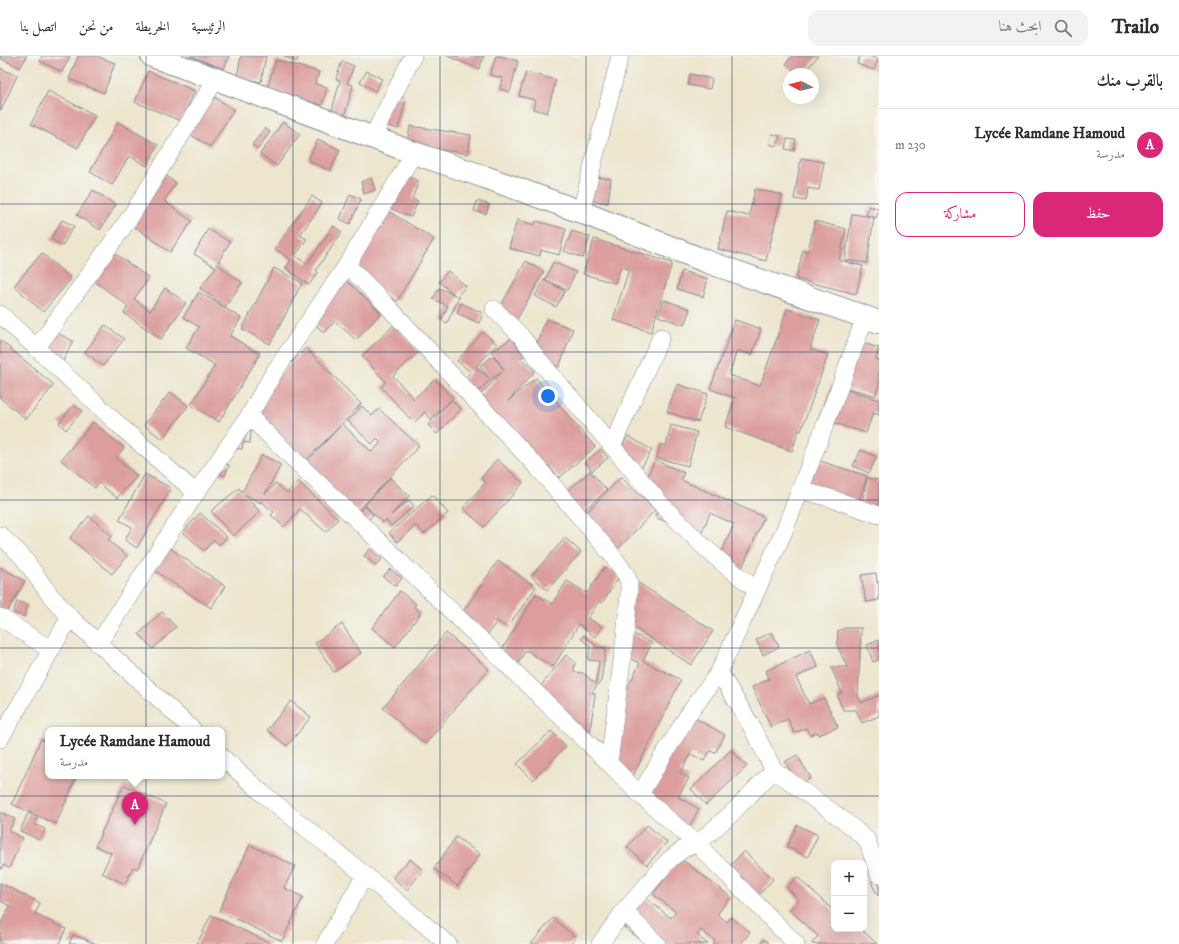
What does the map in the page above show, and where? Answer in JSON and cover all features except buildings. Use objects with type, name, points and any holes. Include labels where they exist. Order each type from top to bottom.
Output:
[{"type":"street","points":[[152,56],[216,78],[372,138],[581,212],[708,262],[872,319],[842,381],[785,529],[720,672],[688,715],[640,794]]},
{"type":"street","points":[[372,138],[413,56]]},
{"type":"street","points":[[581,212],[620,56]]},
{"type":"street","points":[[36,349],[131,216],[216,78]]},
{"type":"street","points":[[98,644],[196,493],[249,416],[273,374],[347,265],[414,153]]},
{"type":"street","points":[[347,265],[380,298],[538,468],[614,556],[626,575],[629,582],[626,630],[609,763]]},
{"type":"street","points":[[494,309],[521,336],[539,360],[662,505],[726,566],[758,590]]},
{"type":"street","points":[[0,314],[119,425],[196,493]]},
{"type":"street","points":[[612,446],[661,337]]},
{"type":"street","points":[[249,416],[640,794],[697,844],[796,944]]},
{"type":"street","points":[[800,490],[830,498],[879,515]]},
{"type":"street","points":[[0,535],[22,556],[50,595],[70,617],[190,727]]},
{"type":"street","points":[[0,617],[52,650]]},
{"type":"street","points":[[0,739],[70,617]]},
{"type":"street","points":[[720,672],[749,722],[774,770],[846,822],[873,837],[879,875]]},
{"type":"street","points":[[225,760],[262,793],[448,944]]},
{"type":"street","points":[[600,944],[624,911],[670,859],[685,848],[697,844],[730,815],[774,770]]},
{"type":"street","points":[[324,944],[364,875]]},
{"type":"street","points":[[624,911],[657,944]]},
{"type":"place","name":"Lycée Ramdane Hamoud","points":[[135,825]]}]
